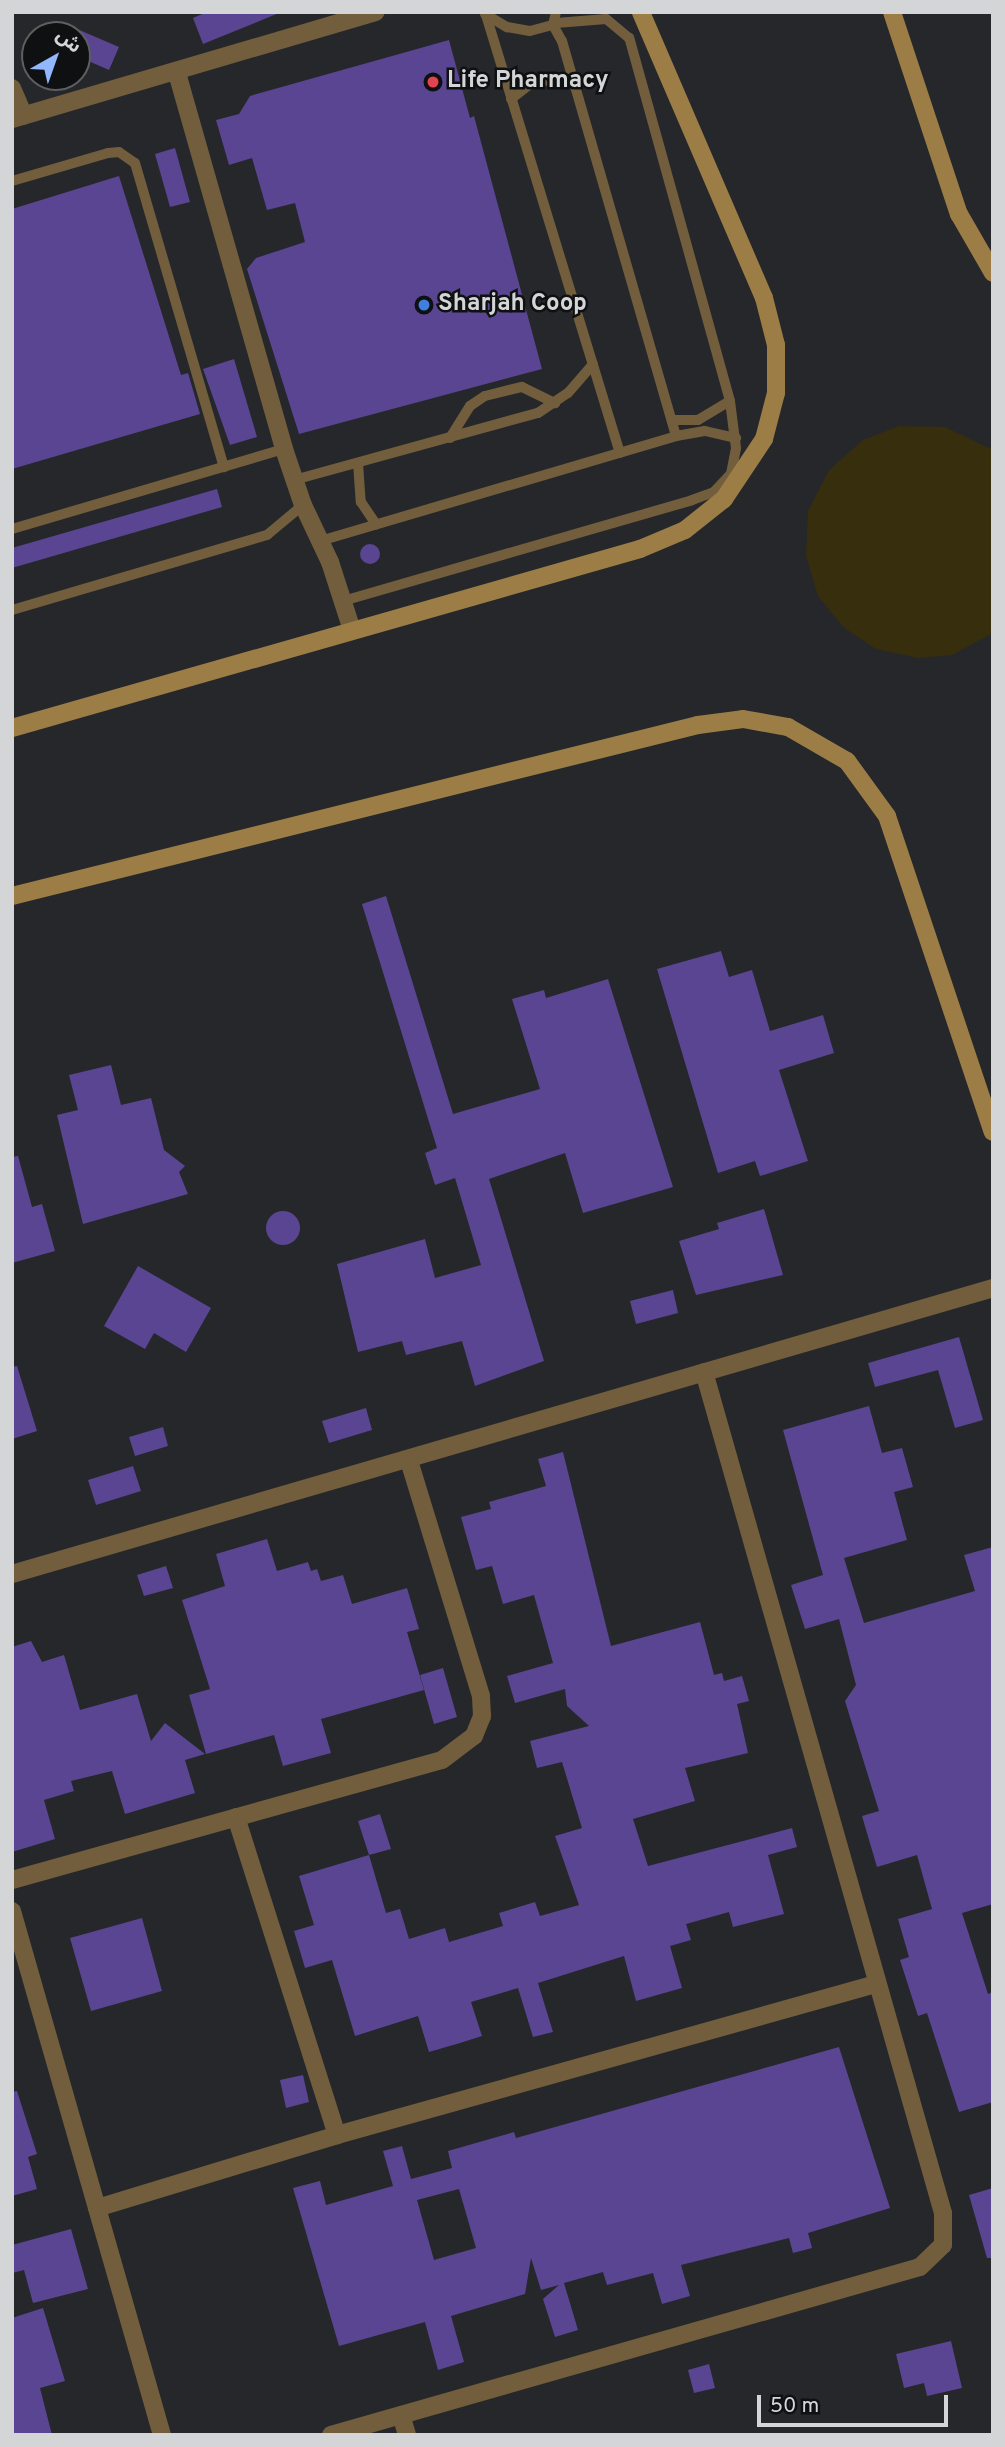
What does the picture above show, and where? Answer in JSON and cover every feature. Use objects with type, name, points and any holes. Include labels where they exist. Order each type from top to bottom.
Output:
[{"type":"main road","points":[[12,728],[663,541],[715,508],[753,461],[776,393],[771,321],[641,12]]},
{"type":"main road","points":[[892,12],[959,215],[993,274]]},
{"type":"main road","points":[[12,896],[698,724],[743,719],[788,727],[847,761],[887,816],[993,1132]]},
{"type":"street","points":[[12,88],[18,118],[376,12]]},
{"type":"street","points":[[177,73],[284,449],[352,630]]},
{"type":"street","points":[[12,1574],[993,1288]]},
{"type":"street","points":[[331,2435],[920,2267],[934,2258],[943,2245],[943,2213],[704,1372]]},
{"type":"street","points":[[12,1880],[442,1760],[474,1736],[482,1716],[481,1696],[409,1460]]},
{"type":"street","points":[[236,1817],[337,2135]]},
{"type":"street","points":[[12,1911],[162,2435]]},
{"type":"street","points":[[97,2208],[337,2135],[876,1984]]},
{"type":"street","points":[[401,2415],[407,2435]]},
{"type":"lane","points":[[343,601],[714,492],[731,474],[736,438],[730,401],[629,38],[606,19],[555,20],[518,30],[484,14]]},
{"type":"lane","points":[[484,14],[620,453]]},
{"type":"lane","points":[[555,20],[676,436]]},
{"type":"lane","points":[[511,99],[533,82],[561,79],[574,83]]},
{"type":"lane","points":[[12,181],[108,153],[118,152],[135,163],[224,467]]},
{"type":"lane","points":[[294,480],[538,414],[555,403],[593,364]]},
{"type":"lane","points":[[450,438],[470,406],[485,396],[522,387],[555,403]]},
{"type":"lane","points":[[672,420],[711,416],[730,401]]},
{"type":"lane","points":[[320,541],[676,436],[705,431],[736,438]]},
{"type":"lane","points":[[12,528],[284,449]]},
{"type":"lane","points":[[358,463],[361,502],[376,524]]},
{"type":"lane","points":[[12,610],[267,535],[303,505]]},
{"type":"sand","points":[[899,426],[945,427],[993,450],[993,633],[952,655],[918,658],[876,649],[844,628],[818,596],[806,556],[808,511],[829,470],[863,440]]},
{"type":"building","points":[[207,12],[279,13],[203,44],[193,18]]},
{"type":"building","points":[[91,35],[119,47],[109,70],[91,62]]},
{"type":"building","name":"Sharjah Coop","points":[[449,40],[470,118],[474,116],[542,369],[299,434],[247,269],[256,258],[305,242],[295,203],[267,210],[252,158],[229,165],[216,120],[239,114],[250,96]]},
{"type":"building","points":[[175,148],[190,202],[170,207],[155,154]]},
{"type":"building","points":[[119,176],[181,375],[188,373],[200,414],[12,469],[12,209]]},
{"type":"building","points":[[234,359],[257,437],[230,445],[203,369]]},
{"type":"building","points":[[217,489],[222,507],[12,568],[12,548]]},
{"type":"building","points":[[366,544],[374,544],[380,554],[374,564],[366,564],[360,558],[360,550]]},
{"type":"building","points":[[386,896],[453,1114],[540,1089],[512,999],[544,990],[546,998],[608,979],[673,1187],[583,1213],[565,1153],[489,1179],[544,1361],[475,1386],[462,1341],[406,1355],[402,1341],[358,1352],[337,1264],[425,1239],[435,1278],[481,1265],[455,1178],[435,1185],[425,1153],[437,1148],[362,904]]},
{"type":"building","points":[[721,951],[729,977],[752,970],[770,1031],[823,1015],[834,1053],[779,1070],[808,1161],[760,1176],[755,1161],[718,1173],[657,969]]},
{"type":"building","points":[[111,1065],[121,1105],[151,1098],[164,1150],[185,1166],[179,1172],[188,1194],[83,1224],[57,1115],[78,1110],[69,1075]]},
{"type":"building","points":[[18,1156],[32,1207],[42,1204],[55,1251],[12,1263],[12,1157]]},
{"type":"building","points":[[764,1209],[783,1275],[696,1295],[679,1241],[719,1229],[717,1223]]},
{"type":"building","points":[[283,1211],[295,1216],[300,1228],[295,1240],[283,1245],[271,1240],[266,1228],[271,1216]]},
{"type":"building","points":[[138,1266],[211,1308],[186,1352],[154,1333],[145,1349],[104,1326]]},
{"type":"building","points":[[673,1290],[678,1313],[636,1324],[630,1301]]},
{"type":"building","points":[[959,1337],[983,1420],[955,1428],[938,1370],[875,1387],[868,1363]]},
{"type":"building","points":[[17,1366],[37,1431],[12,1439],[12,1367]]},
{"type":"building","points":[[869,1406],[882,1453],[902,1448],[913,1487],[894,1492],[907,1540],[844,1558],[864,1623],[975,1591],[964,1555],[993,1547],[993,1904],[962,1913],[988,1994],[993,1992],[993,2102],[959,2112],[927,2013],[918,2016],[900,1960],[909,1957],[898,1919],[932,1909],[917,1855],[877,1867],[862,1816],[879,1811],[845,1701],[856,1685],[839,1619],[805,1629],[791,1585],[823,1575],[783,1430]]},
{"type":"building","points":[[366,1408],[372,1430],[329,1443],[322,1421]]},
{"type":"building","points":[[163,1427],[168,1446],[135,1456],[129,1437]]},
{"type":"building","points":[[563,1452],[611,1646],[700,1622],[714,1675],[722,1673],[724,1681],[742,1676],[749,1701],[737,1704],[748,1753],[685,1768],[695,1801],[633,1819],[648,1866],[792,1828],[797,1847],[768,1855],[784,1914],[733,1927],[729,1912],[686,1924],[691,1940],[670,1946],[682,1988],[636,2001],[624,1956],[538,1983],[553,2032],[533,2037],[518,1988],[471,2002],[482,2036],[460,2043],[429,2052],[418,2016],[355,2036],[332,1960],[305,1968],[294,1931],[314,1925],[299,1876],[369,1855],[386,1913],[400,1909],[409,1939],[445,1928],[449,1942],[503,1926],[499,1913],[535,1902],[540,1916],[579,1905],[555,1836],[582,1828],[562,1762],[537,1768],[530,1741],[589,1726],[567,1706],[565,1689],[515,1703],[507,1676],[553,1663],[534,1595],[503,1604],[492,1566],[476,1570],[461,1517],[491,1509],[489,1502],[546,1486],[538,1459]]},
{"type":"building","points":[[133,1466],[141,1491],[96,1505],[88,1480]]},
{"type":"building","points":[[267,1539],[277,1571],[308,1562],[311,1571],[317,1569],[321,1581],[343,1575],[352,1604],[407,1588],[419,1629],[407,1632],[424,1690],[321,1719],[331,1753],[283,1766],[274,1735],[206,1754],[189,1695],[210,1689],[182,1600],[225,1586],[216,1554]]},
{"type":"building","points":[[166,1566],[173,1588],[144,1596],[137,1575]]},
{"type":"building","points":[[31,1641],[42,1662],[64,1655],[80,1710],[137,1694],[151,1741],[165,1723],[205,1754],[185,1760],[195,1793],[125,1814],[112,1771],[71,1781],[74,1791],[44,1800],[55,1839],[12,1852],[12,1647]]},
{"type":"building","points":[[443,1668],[457,1717],[434,1724],[420,1675]]},
{"type":"building","points":[[380,1814],[391,1849],[369,1855],[358,1821]]},
{"type":"building","points":[[142,1918],[162,1991],[91,2011],[70,1938]]},
{"type":"building","points":[[839,2047],[890,2208],[808,2233],[812,2248],[793,2253],[789,2238],[681,2265],[690,2296],[662,2304],[653,2273],[607,2285],[603,2272],[564,2283],[578,2330],[555,2337],[543,2299],[559,2285],[541,2290],[531,2258],[525,2294],[451,2316],[464,2362],[438,2370],[425,2322],[339,2346],[293,2188],[320,2181],[326,2205],[393,2186],[383,2151],[402,2146],[411,2179],[452,2168],[448,2151],[514,2132],[516,2138]],"holes":[[[459,2189],[476,2248],[434,2260],[417,2200]]]},
{"type":"building","points":[[303,2075],[309,2102],[286,2108],[280,2080]]},
{"type":"building","points":[[17,2091],[37,2154],[28,2157],[37,2189],[12,2196],[12,2092]]},
{"type":"building","points":[[993,2188],[993,2258],[987,2258],[969,2195]]},
{"type":"building","points":[[71,2229],[88,2289],[33,2303],[24,2270],[12,2273],[12,2245]]},
{"type":"building","points":[[43,2308],[65,2381],[40,2388],[52,2435],[12,2435],[12,2318]]},
{"type":"building","points":[[951,2341],[962,2388],[927,2396],[924,2383],[904,2388],[896,2354]]},
{"type":"building","points":[[709,2364],[715,2388],[694,2393],[688,2370]]},
{"type":"place","name":"Life Pharmacy","points":[[433,82]]},
{"type":"place","name":"Sharjah Coop","points":[[424,305]]}]
